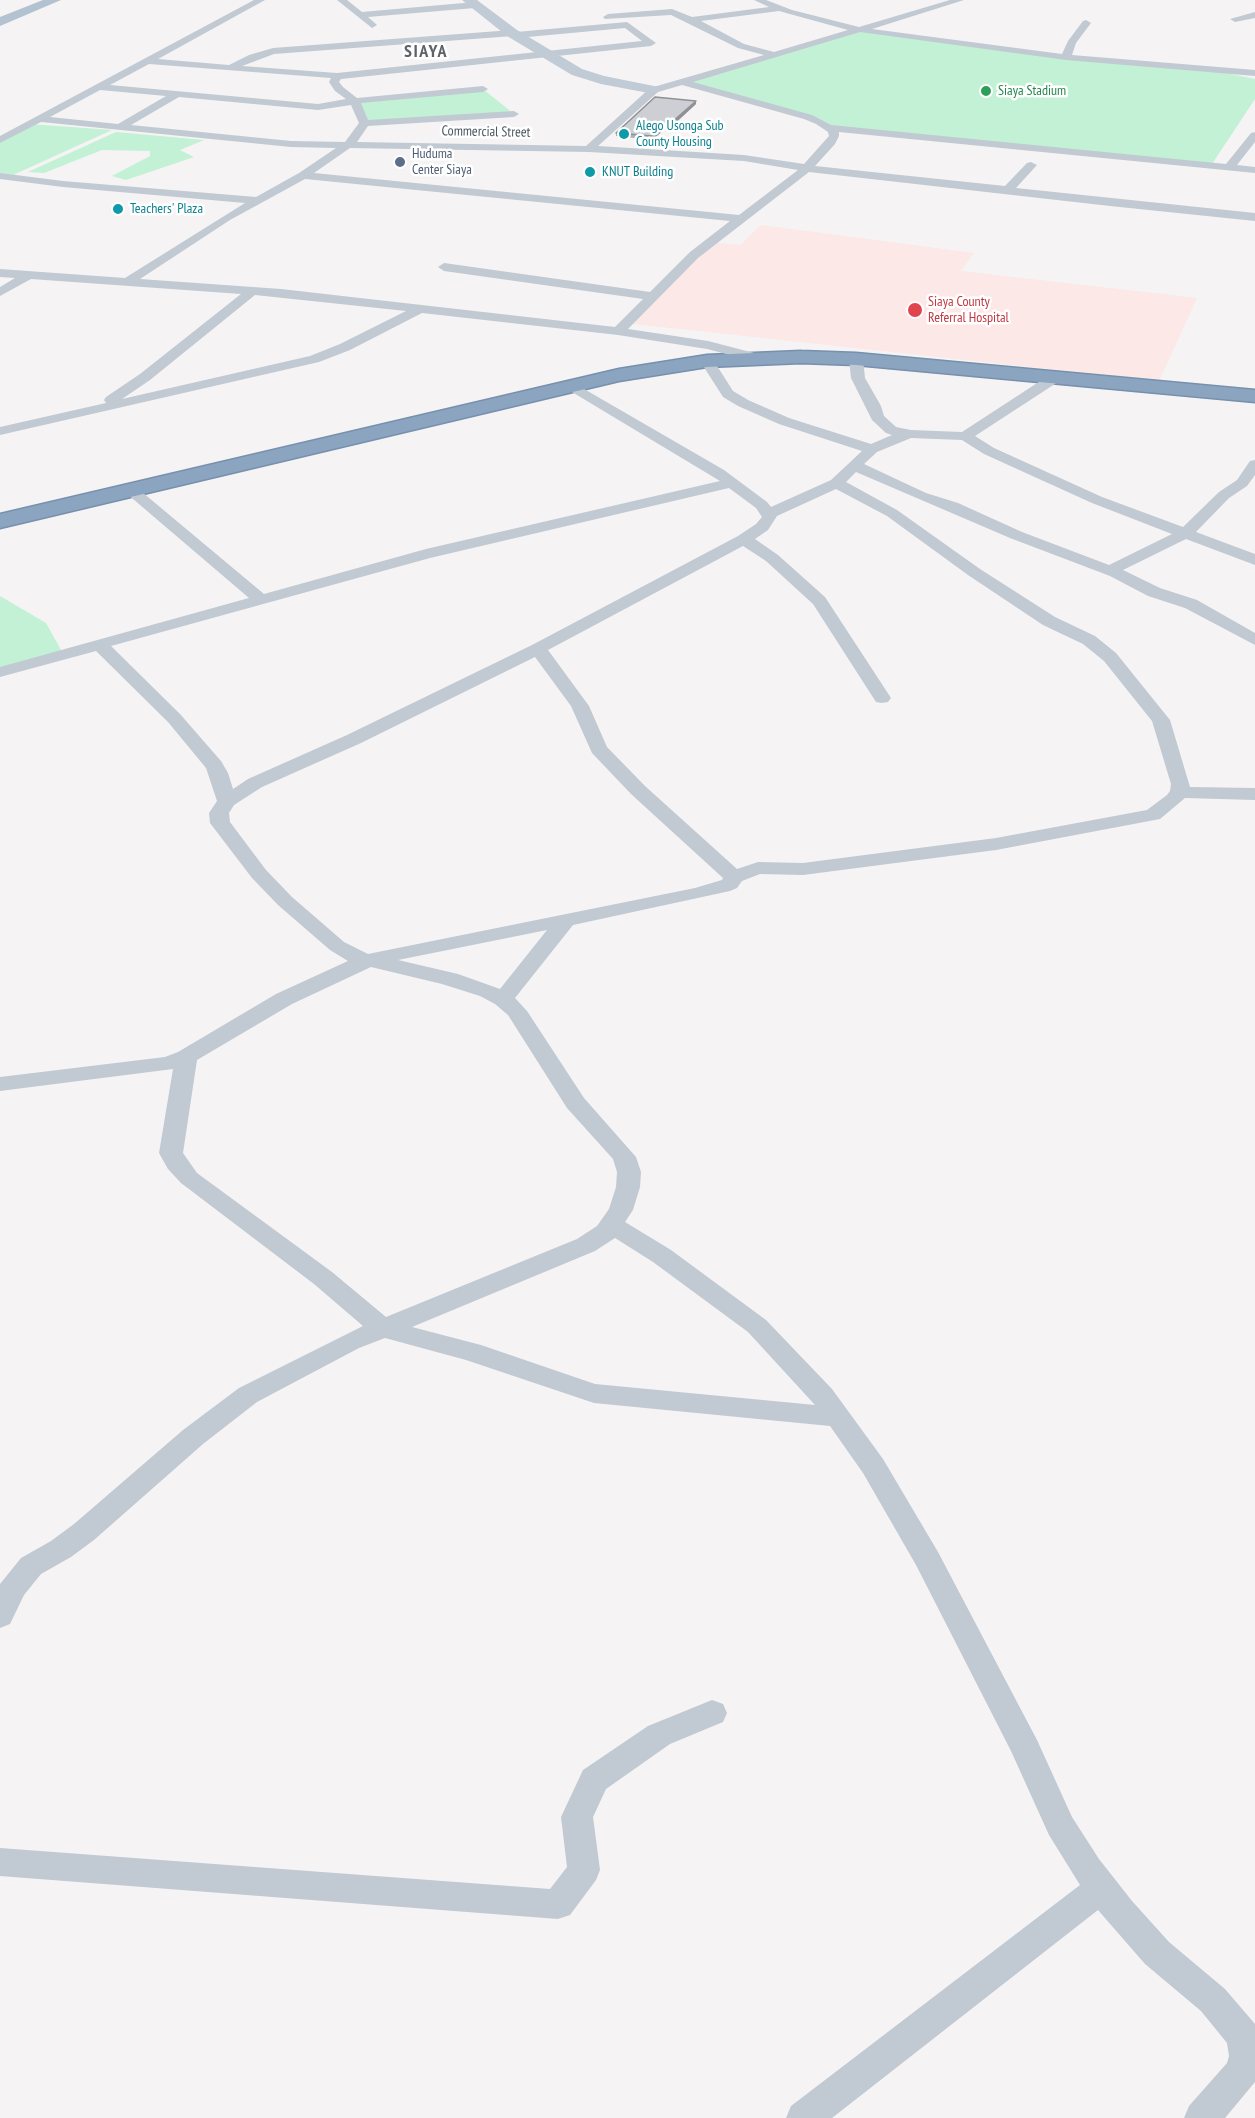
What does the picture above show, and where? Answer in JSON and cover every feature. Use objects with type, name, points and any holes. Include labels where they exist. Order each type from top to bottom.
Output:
[{"type":"highway","points":[[0,520],[572,386],[642,371],[708,361],[801,357],[856,359],[1255,396]]},
{"type":"main road","points":[[0,22],[54,0]]},
{"type":"main road","points":[[472,2],[511,32],[586,76],[654,90]]},
{"type":"street","points":[[0,140],[261,0]]},
{"type":"street","points":[[340,0],[362,15],[390,42],[410,68]]},
{"type":"street","points":[[758,0],[778,9],[856,29],[1066,57],[1255,73]]},
{"type":"street","points":[[589,149],[616,122],[654,90],[960,0]]},
{"type":"street","points":[[362,15],[472,2]]},
{"type":"street","points":[[692,20],[778,9]]},
{"type":"street","points":[[230,68],[252,57],[273,51],[511,32],[669,12],[676,12],[741,46],[773,54]]},
{"type":"street","points":[[1235,19],[1255,15]]},
{"type":"street","points":[[1066,57],[1071,43],[1086,23]]},
{"type":"street","points":[[145,61],[337,76],[651,43],[627,25],[568,31],[511,32]]},
{"type":"street","points":[[568,31],[597,49]]},
{"type":"street","points":[[337,76],[334,82],[339,89],[355,101],[364,123]]},
{"type":"street","points":[[680,81],[808,117],[830,128],[1255,170]]},
{"type":"street","points":[[97,87],[308,107],[483,88]]},
{"type":"street","points":[[120,127],[176,95]]},
{"type":"street","points":[[364,123],[514,114]]},
{"type":"street","name":"Commercial Street","points":[[38,119],[291,144],[589,149],[723,156],[1110,203],[1255,217]]},
{"type":"street","points":[[129,281],[256,200],[303,175],[348,145],[357,136],[364,123]]},
{"type":"street","points":[[618,331],[711,240],[807,168],[831,142],[834,136],[830,128]]},
{"type":"street","points":[[1229,167],[1254,138]]},
{"type":"street","points":[[1008,190],[1031,165]]},
{"type":"street","points":[[303,175],[741,219]]},
{"type":"street","points":[[0,176],[63,184],[256,200]]},
{"type":"street","points":[[444,267],[652,296]]},
{"type":"street","points":[[0,273],[252,291],[618,331],[708,345],[757,358]]},
{"type":"street","points":[[0,292],[29,275]]},
{"type":"street","points":[[99,407],[138,382],[252,291]]},
{"type":"street","points":[[0,431],[314,359],[345,347],[420,309]]},
{"type":"street","points":[[856,359],[858,378],[874,406],[877,417],[891,430],[911,435]]},
{"type":"street","points":[[708,361],[728,394],[743,403],[784,421],[872,449]]},
{"type":"street","points":[[965,436],[1056,377]]},
{"type":"street","points":[[572,386],[713,470],[762,505],[770,514]]},
{"type":"street","points":[[0,1616],[12,1589],[31,1566],[61,1550],[84,1532],[224,1412],[248,1395],[350,1342],[586,1245],[606,1232],[621,1210],[628,1187],[629,1172],[624,1157],[575,1103],[522,1020],[503,999],[488,991],[407,968],[382,964],[358,964],[285,901],[259,874],[220,823],[219,813],[227,801],[255,783],[354,739],[538,649],[744,539],[762,527],[770,514],[836,483],[872,449],[896,438],[911,435],[965,436],[982,447],[1088,496],[1255,560]]},
{"type":"street","points":[[1110,571],[1152,548],[1185,534],[1224,495],[1242,483],[1255,464]]},
{"type":"street","points":[[856,466],[921,496],[953,506],[1016,536],[1110,571],[1137,586],[1191,604],[1255,640]]},
{"type":"street","points":[[0,672],[426,554],[729,483]]},
{"type":"street","points":[[0,1084],[168,1063],[186,1057],[284,999],[358,964],[469,938],[697,894],[723,887],[730,884],[734,877],[758,868],[803,869],[894,859],[986,846],[1153,815],[1180,792],[1180,784],[1161,720],[1110,657],[1089,640],[1049,621],[974,572],[892,513],[836,483]]},
{"type":"street","points":[[131,490],[261,600]]},
{"type":"street","points":[[744,539],[772,558],[819,601],[882,698]]},
{"type":"street","points":[[100,645],[174,718],[214,765],[219,773],[227,801]]},
{"type":"street","points":[[538,649],[556,670],[580,706],[599,749],[638,790],[734,877]]},
{"type":"street","points":[[1180,792],[1255,794]]},
{"type":"street","points":[[503,999],[566,920]]},
{"type":"street","points":[[186,1057],[171,1153],[176,1164],[189,1178],[323,1278],[382,1328],[472,1352],[594,1393],[838,1417]]},
{"type":"street","points":[[611,1224],[662,1256],[757,1326],[823,1396],[896,1503],[1021,1739],[1060,1825],[1101,1888],[1157,1953],[1213,2000],[1244,2038],[1247,2055],[1241,2073],[1202,2118]]},
{"type":"street","points":[[0,1862],[558,1904],[584,1870],[577,1817],[594,1780],[659,1735],[712,1713]]},
{"type":"street","points":[[804,2118],[1101,1888]]},
{"type":"shaded area","name":"Siaya County Referral Hospital","points":[[761,225],[974,253],[961,271],[1197,298],[1159,381],[625,323],[711,242],[740,245]]},
{"type":"green space","name":"Siaya Stadium","points":[[859,31],[1076,59],[1226,73],[1255,79],[1255,99],[1212,164],[830,128],[807,115],[684,82]]},
{"type":"green space","points":[[483,89],[514,114],[370,123],[355,101]]},
{"type":"green space","points":[[30,124],[112,130],[13,175],[0,173],[0,140]]},
{"type":"green space","points":[[116,132],[204,140],[180,150],[194,157],[126,180],[112,176],[150,156],[150,151],[102,150],[44,173],[28,172]]},
{"type":"green space","points":[[0,596],[46,623],[65,657],[0,670]]},
{"type":"building","points":[[655,97],[696,101],[652,136],[616,133]]},
{"type":"place","name":"Siaya Stadium","points":[[986,91]]},
{"type":"place","name":"Alego Usonga Sub County Housing","points":[[624,134]]},
{"type":"place","name":"Huduma Center Siaya","points":[[400,162]]},
{"type":"place","name":"KNUT Building","points":[[590,172]]},
{"type":"place","name":"Teachers' Plaza","points":[[118,209]]},
{"type":"place","name":"Siaya County Referral Hospital","points":[[915,310]]},
{"type":"district","name":"SIAYA","points":[[426,52]]}]
